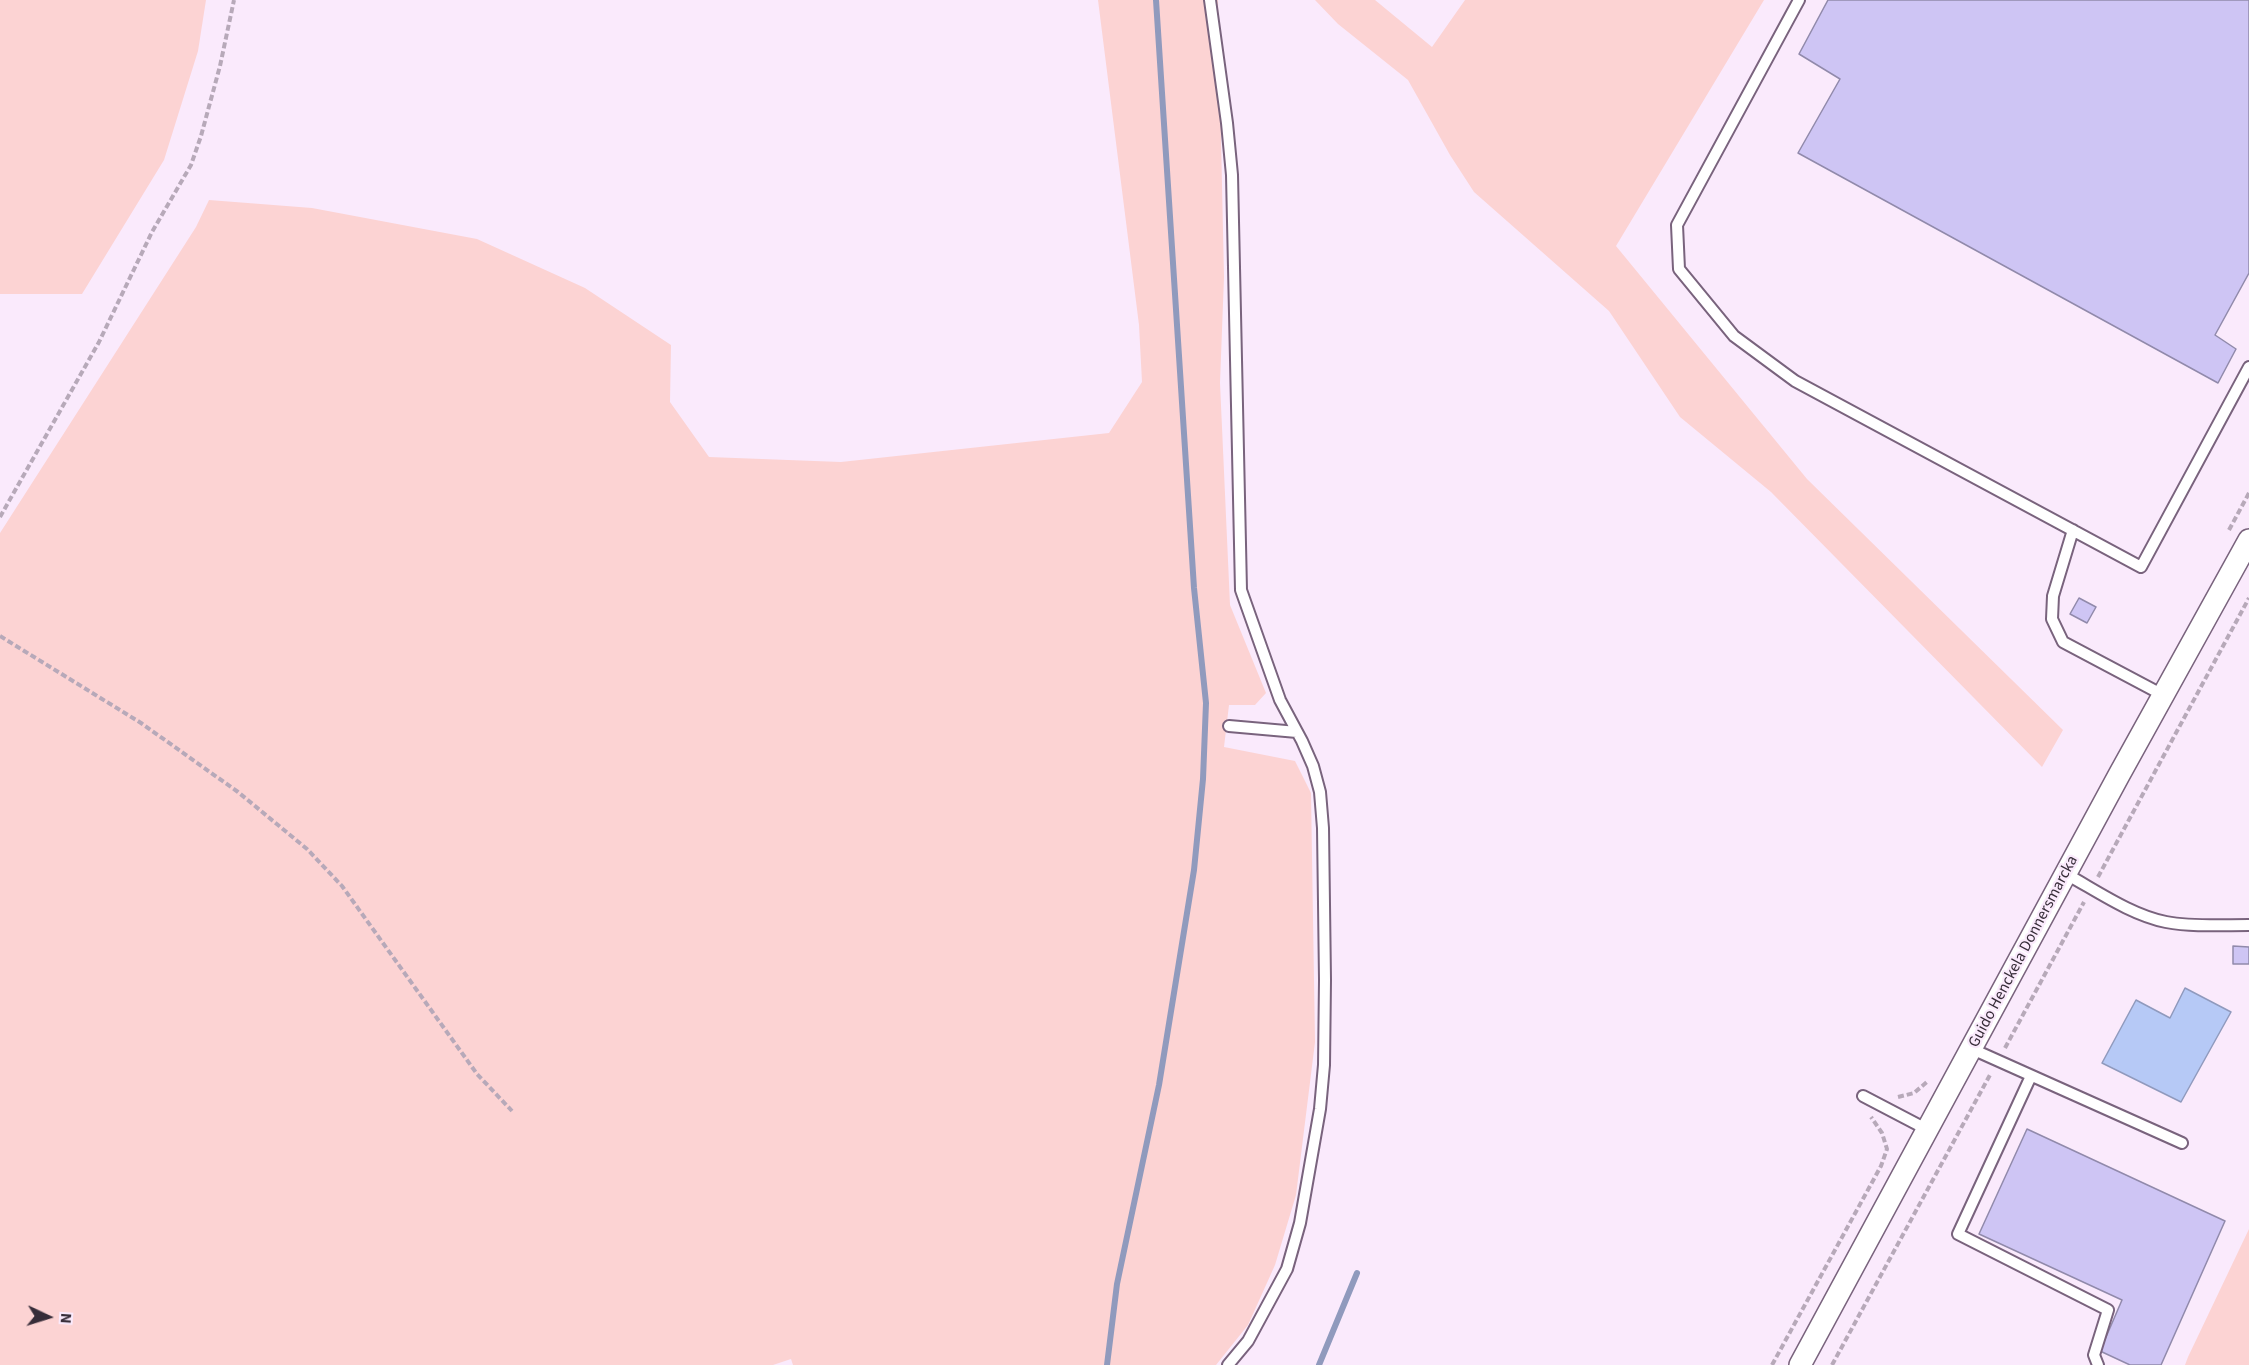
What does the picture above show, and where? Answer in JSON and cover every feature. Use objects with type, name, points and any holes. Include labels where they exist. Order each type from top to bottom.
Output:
[{"type":"street","name":"Guido Henckela Donnersmarcka","points":[[1800,1365],[2249,540]]},
{"type":"lane","points":[[1210,0],[1233,186],[1241,590],[1280,700],[1313,766],[1320,792],[1323,828],[1324,1065],[1320,1109],[1300,1223],[1287,1269],[1248,1341],[1228,1365]]},
{"type":"lane","points":[[1798,0],[1677,225],[1679,268],[1734,336],[1795,381],[2141,567],[2249,367]]},
{"type":"lane","points":[[2073,530],[2053,596],[2052,619],[2063,642],[2163,695]]},
{"type":"lane","points":[[1229,726],[1297,732]]},
{"type":"lane","points":[[2066,874],[2142,914],[2167,922],[2249,925]]},
{"type":"lane","points":[[1972,1048],[2182,1143]]},
{"type":"lane","points":[[2031,1076],[1958,1234],[2109,1310],[2094,1355],[2098,1365]]},
{"type":"lane","points":[[1863,1096],[1928,1130]]},
{"type":"path","points":[[0,517],[99,342],[152,232],[191,165],[220,66],[234,0]]},
{"type":"path","points":[[2227,534],[2249,493]]},
{"type":"path","points":[[1832,1365],[2249,598]]},
{"type":"path","points":[[0,636],[141,723],[238,792],[307,849],[342,886],[477,1074],[512,1111]]},
{"type":"path","points":[[1772,1365],[1881,1166],[1887,1149],[1882,1133],[1870,1119],[1884,1095],[1898,1097],[1914,1093],[1926,1084],[1932,1073]]},
{"type":"shaded area","points":[[0,0],[206,0],[198,51],[164,160],[82,294],[0,294]]},
{"type":"shaded area","points":[[1098,0],[1218,0],[1224,277],[1220,383],[1230,605],[1266,693],[1255,705],[1229,705],[1224,747],[1295,761],[1311,793],[1315,1042],[1296,1195],[1275,1265],[1248,1325],[1216,1365],[793,1365],[791,1359],[773,1365],[0,1365],[0,533],[196,227],[209,200],[312,208],[477,239],[585,288],[671,345],[670,402],[709,457],[841,462],[1109,433],[1142,382],[1139,325]]},
{"type":"shaded area","points":[[1315,0],[1375,0],[1432,47],[1465,0],[1764,0],[1616,246],[1807,479],[2063,730],[2042,767],[1771,492],[1680,417],[1609,311],[1474,192],[1450,155],[1408,80],[1338,24]]},
{"type":"shaded area","points":[[2249,1229],[2249,1365],[2185,1365],[2188,1357]]},
{"type":"water","points":[[2185,988],[2231,1012],[2181,1102],[2102,1063],[2136,1000],[2170,1018]]},
{"type":"building","points":[[1828,0],[2249,0],[2249,273],[2215,335],[2236,349],[2218,383],[1798,153],[1840,79],[1799,54]]},
{"type":"building","points":[[2079,598],[2096,607],[2087,623],[2070,614]]},
{"type":"building","points":[[2233,946],[2249,947],[2249,964],[2233,964]]},
{"type":"building","points":[[2027,1129],[2225,1221],[2161,1365],[2130,1365],[2100,1351],[2122,1300],[1979,1234]]},
{"type":"waterway","points":[[1107,1365],[1117,1284],[1159,1085],[1194,870],[1203,779],[1206,703],[1194,588],[1156,0]]},
{"type":"waterway","points":[[1319,1365],[1357,1273]]}]
